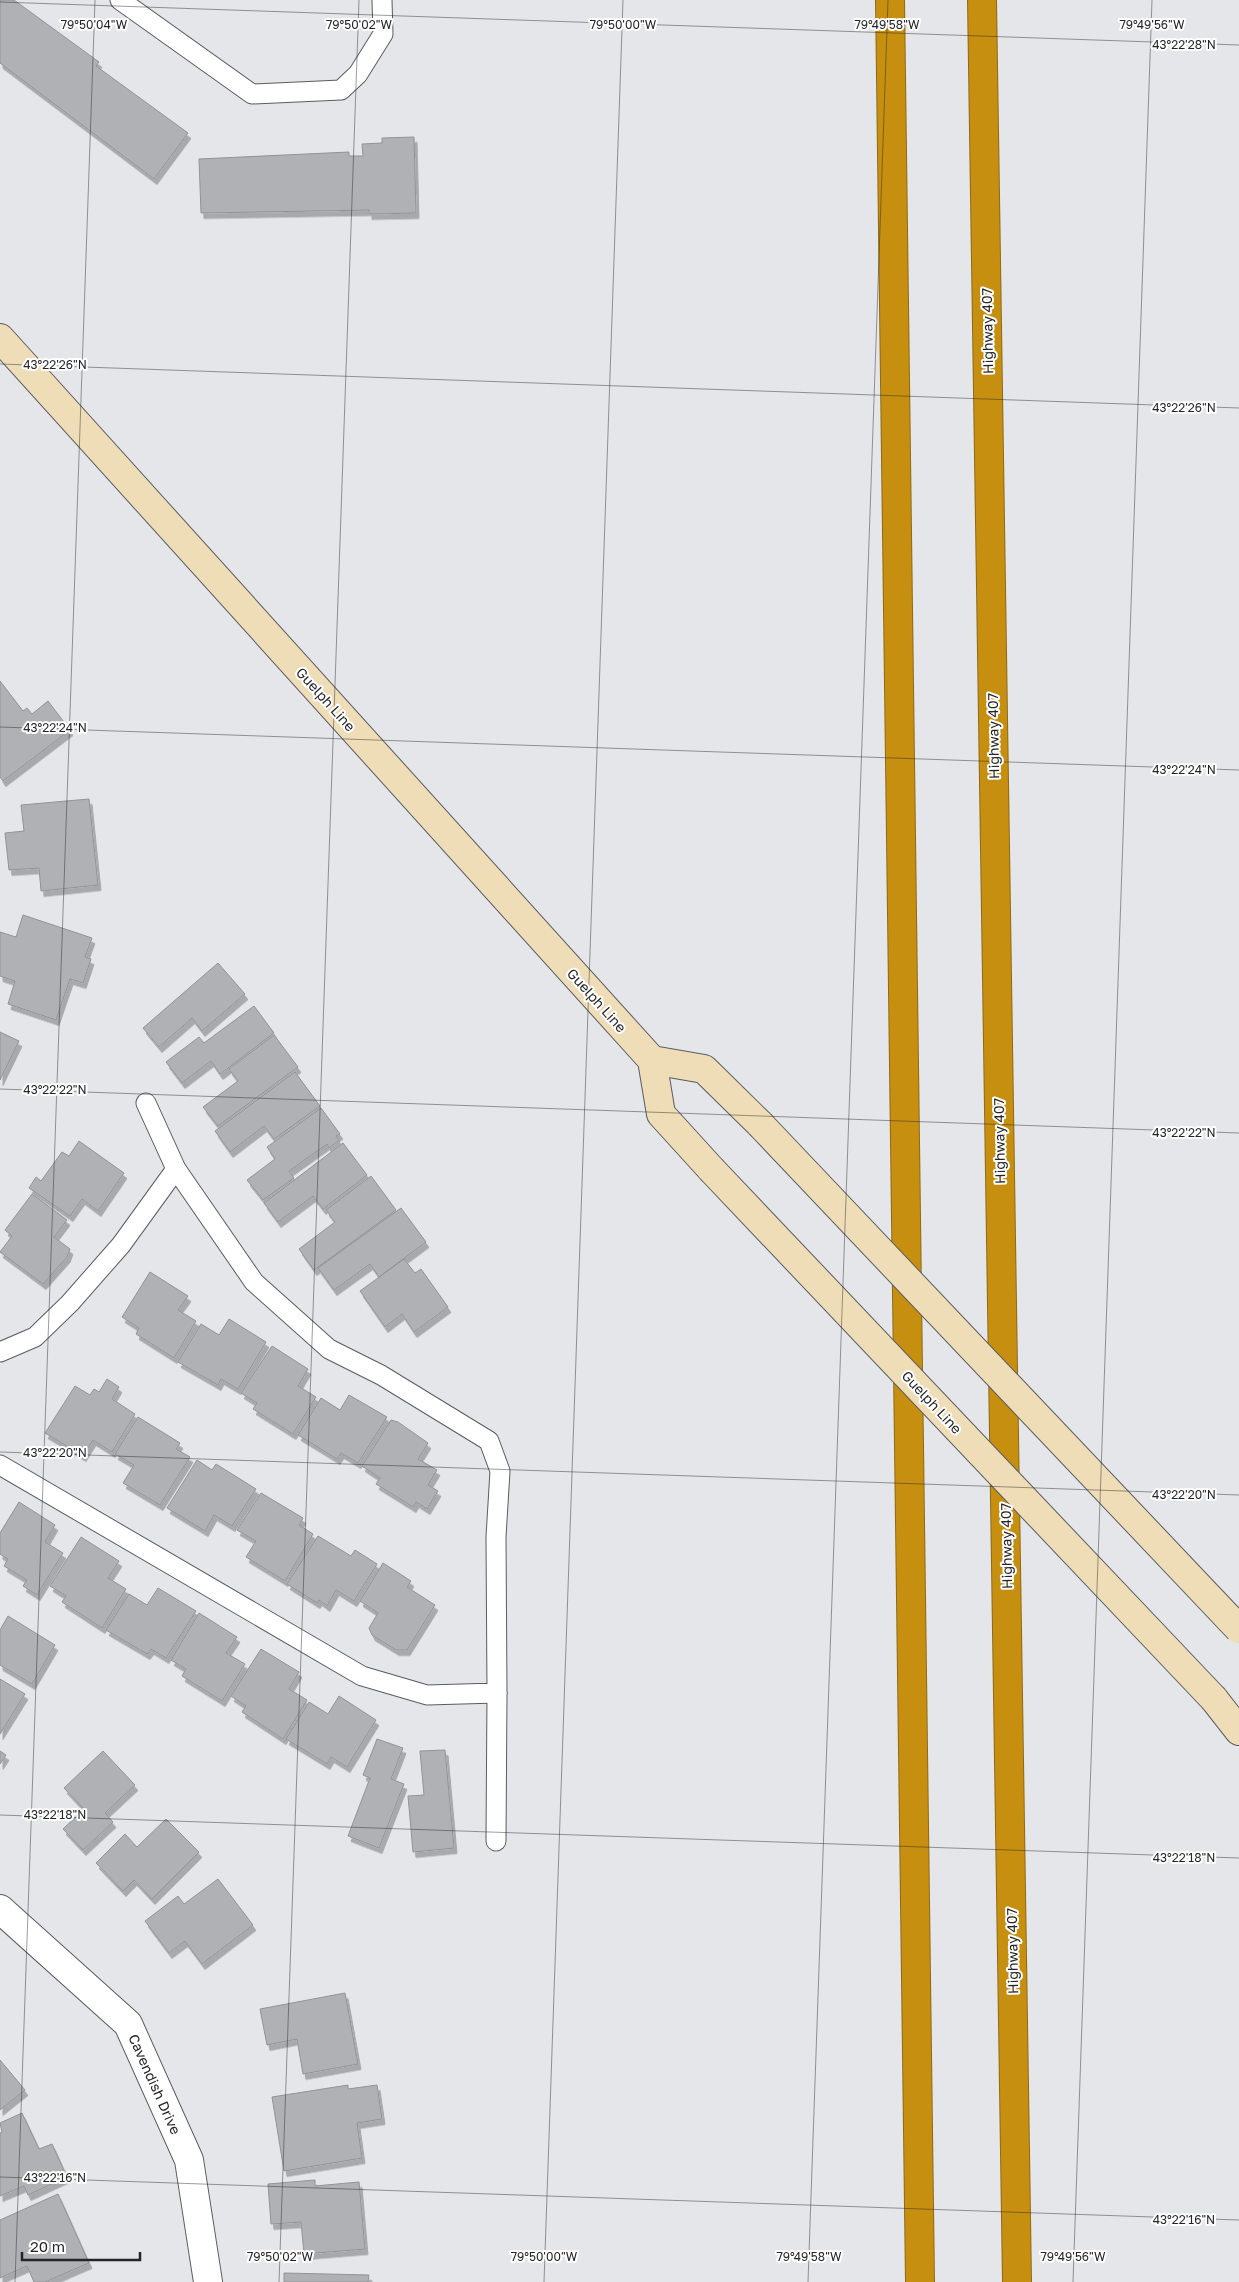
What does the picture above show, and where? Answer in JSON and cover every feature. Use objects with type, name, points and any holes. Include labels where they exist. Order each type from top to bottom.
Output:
[{"type":"highway","points":[[890,0],[920,2282]]},
{"type":"highway","name":"Highway 407","points":[[982,0],[1016,2282]]},
{"type":"main road","name":"Guelph Line","points":[[0,338],[652,1060],[661,1114],[1214,1700],[1239,1731]]},
{"type":"main road","points":[[652,1060],[704,1069],[760,1124],[1239,1629]]},
{"type":"street","name":"Cavendish Drive","points":[[0,1909],[128,2024],[189,2160],[208,2282]]},
{"type":"lane","points":[[120,0],[252,94],[341,90],[358,74],[382,34],[382,0]]},
{"type":"lane","points":[[146,1103],[176,1169],[254,1282],[329,1350],[381,1375],[489,1440],[500,1471],[496,1537],[496,1841]]},
{"type":"lane","points":[[0,1352],[35,1337],[70,1303],[121,1245],[176,1169]]},
{"type":"lane","points":[[0,1465],[362,1676],[427,1695],[497,1693]]},
{"type":"building","points":[[0,0],[14,0],[99,62],[96,66],[188,133],[154,179],[0,63]]},
{"type":"building","points":[[414,137],[416,213],[369,214],[369,210],[201,213],[199,159],[349,152],[349,156],[363,156],[362,144],[382,143],[382,138]]},
{"type":"building","points":[[0,681],[23,711],[27,708],[32,714],[48,701],[70,730],[3,781],[0,777]]},
{"type":"building","points":[[89,799],[98,885],[41,891],[39,868],[9,870],[5,833],[24,831],[21,805]]},
{"type":"building","points":[[23,915],[92,938],[85,957],[91,959],[83,983],[70,979],[56,1020],[8,1004],[15,981],[0,976],[0,932],[16,937]]},
{"type":"building","points":[[218,963],[245,994],[202,1031],[192,1018],[159,1047],[143,1028]]},
{"type":"building","points":[[254,1006],[274,1033],[220,1074],[211,1061],[182,1083],[166,1062],[199,1037],[204,1043]]},
{"type":"building","points":[[0,1032],[19,1041],[0,1080]]},
{"type":"building","points":[[274,1035],[298,1067],[218,1126],[203,1107],[238,1081],[229,1069]]},
{"type":"building","points":[[295,1072],[320,1106],[274,1139],[264,1126],[230,1152],[215,1131]]},
{"type":"building","points":[[321,1108],[340,1134],[336,1136],[339,1140],[329,1148],[327,1144],[289,1171],[294,1178],[263,1200],[247,1180],[275,1159],[267,1147]]},
{"type":"building","points":[[79,1141],[124,1173],[98,1211],[82,1199],[70,1216],[29,1188],[36,1177],[41,1181],[62,1152],[69,1156]]},
{"type":"building","points":[[343,1143],[367,1175],[323,1209],[313,1196],[278,1222],[264,1203]]},
{"type":"building","points":[[371,1176],[396,1210],[314,1270],[299,1249],[335,1222],[326,1210]]},
{"type":"building","points":[[32,1194],[67,1220],[54,1237],[70,1249],[67,1257],[43,1284],[0,1252],[12,1236],[5,1230]]},
{"type":"building","points":[[401,1208],[426,1242],[379,1277],[370,1264],[334,1290],[318,1268]]},
{"type":"building","points":[[404,1259],[415,1273],[421,1269],[448,1307],[414,1332],[402,1314],[385,1327],[360,1291]]},
{"type":"building","points":[[150,1272],[188,1296],[178,1310],[196,1321],[174,1358],[136,1334],[139,1328],[122,1317]]},
{"type":"building","points":[[229,1319],[266,1342],[238,1389],[221,1379],[218,1385],[178,1362],[201,1324],[219,1335]]},
{"type":"building","points":[[272,1346],[308,1369],[298,1386],[316,1397],[293,1434],[253,1409],[257,1403],[241,1393]]},
{"type":"building","points":[[107,1379],[119,1387],[112,1399],[135,1414],[112,1452],[93,1440],[83,1456],[45,1433],[75,1386],[90,1395],[94,1389],[99,1392]]},
{"type":"building","points":[[349,1395],[387,1417],[358,1463],[341,1453],[337,1459],[298,1435],[321,1398],[340,1410]]},
{"type":"building","points":[[138,1417],[180,1443],[176,1449],[190,1457],[160,1505],[123,1483],[134,1465],[115,1454]]},
{"type":"building","points":[[391,1420],[398,1422],[428,1443],[418,1459],[437,1470],[428,1485],[438,1491],[427,1509],[416,1502],[413,1507],[376,1484],[380,1478],[362,1466]]},
{"type":"building","points":[[197,1460],[212,1470],[216,1464],[256,1489],[232,1526],[214,1515],[205,1531],[167,1508]]},
{"type":"building","points":[[261,1493],[303,1518],[299,1525],[313,1534],[285,1581],[246,1557],[256,1541],[237,1530]]},
{"type":"building","points":[[19,1502],[55,1525],[45,1542],[63,1553],[37,1595],[23,1586],[27,1580],[4,1566],[8,1559],[0,1554],[0,1533]]},
{"type":"building","points":[[318,1536],[351,1556],[355,1550],[377,1564],[354,1601],[336,1590],[327,1606],[319,1600],[317,1603],[287,1584]]},
{"type":"building","points":[[81,1537],[119,1561],[108,1578],[126,1589],[102,1628],[62,1602],[66,1596],[50,1586]]},
{"type":"building","points":[[383,1563],[411,1581],[407,1587],[435,1605],[407,1650],[396,1650],[372,1635],[369,1628],[378,1613],[360,1601]]},
{"type":"building","points":[[158,1588],[196,1611],[166,1658],[151,1649],[147,1654],[106,1630],[129,1594],[147,1605]]},
{"type":"building","points":[[199,1613],[237,1637],[226,1653],[245,1664],[222,1701],[182,1676],[186,1669],[171,1660]]},
{"type":"building","points":[[8,1616],[55,1645],[32,1684],[0,1665],[0,1630]]},
{"type":"building","points":[[261,1649],[299,1672],[289,1689],[307,1700],[283,1739],[242,1712],[246,1706],[231,1696]]},
{"type":"building","points":[[0,1679],[25,1694],[0,1734]]},
{"type":"building","points":[[339,1696],[376,1720],[347,1767],[331,1757],[327,1764],[286,1739],[309,1702],[328,1714]]},
{"type":"building","points":[[377,1739],[403,1748],[391,1779],[404,1784],[379,1848],[348,1836],[370,1778],[363,1775]]},
{"type":"building","points":[[445,1750],[454,1848],[413,1852],[408,1796],[424,1795],[420,1751]]},
{"type":"building","points":[[0,1751],[6,1755],[0,1764]]},
{"type":"building","points":[[103,1751],[135,1785],[105,1813],[113,1822],[83,1850],[63,1829],[84,1809],[64,1788]]},
{"type":"building","points":[[166,1819],[199,1852],[152,1899],[134,1880],[123,1891],[96,1863],[125,1834],[137,1847]]},
{"type":"building","points":[[218,1879],[253,1925],[202,1964],[185,1941],[169,1953],[145,1921],[178,1896],[184,1904]]},
{"type":"building","points":[[345,1993],[358,2064],[303,2074],[297,2039],[267,2045],[260,2009]]},
{"type":"building","points":[[0,2060],[25,2090],[0,2110]]},
{"type":"building","points":[[348,2085],[348,2089],[377,2085],[382,2119],[357,2123],[362,2158],[284,2171],[272,2097]]},
{"type":"building","points":[[22,2113],[39,2149],[52,2144],[67,2177],[28,2195],[24,2186],[0,2196],[0,2133],[2,2132],[0,2123]]},
{"type":"building","points":[[315,2180],[315,2186],[359,2182],[365,2249],[304,2254],[301,2222],[271,2224],[268,2184]]},
{"type":"building","points":[[58,2194],[89,2263],[45,2282],[34,2282],[27,2266],[0,2278],[0,2220]]},
{"type":"building","points":[[284,2273],[369,2275],[368,2282],[284,2282]]}]
